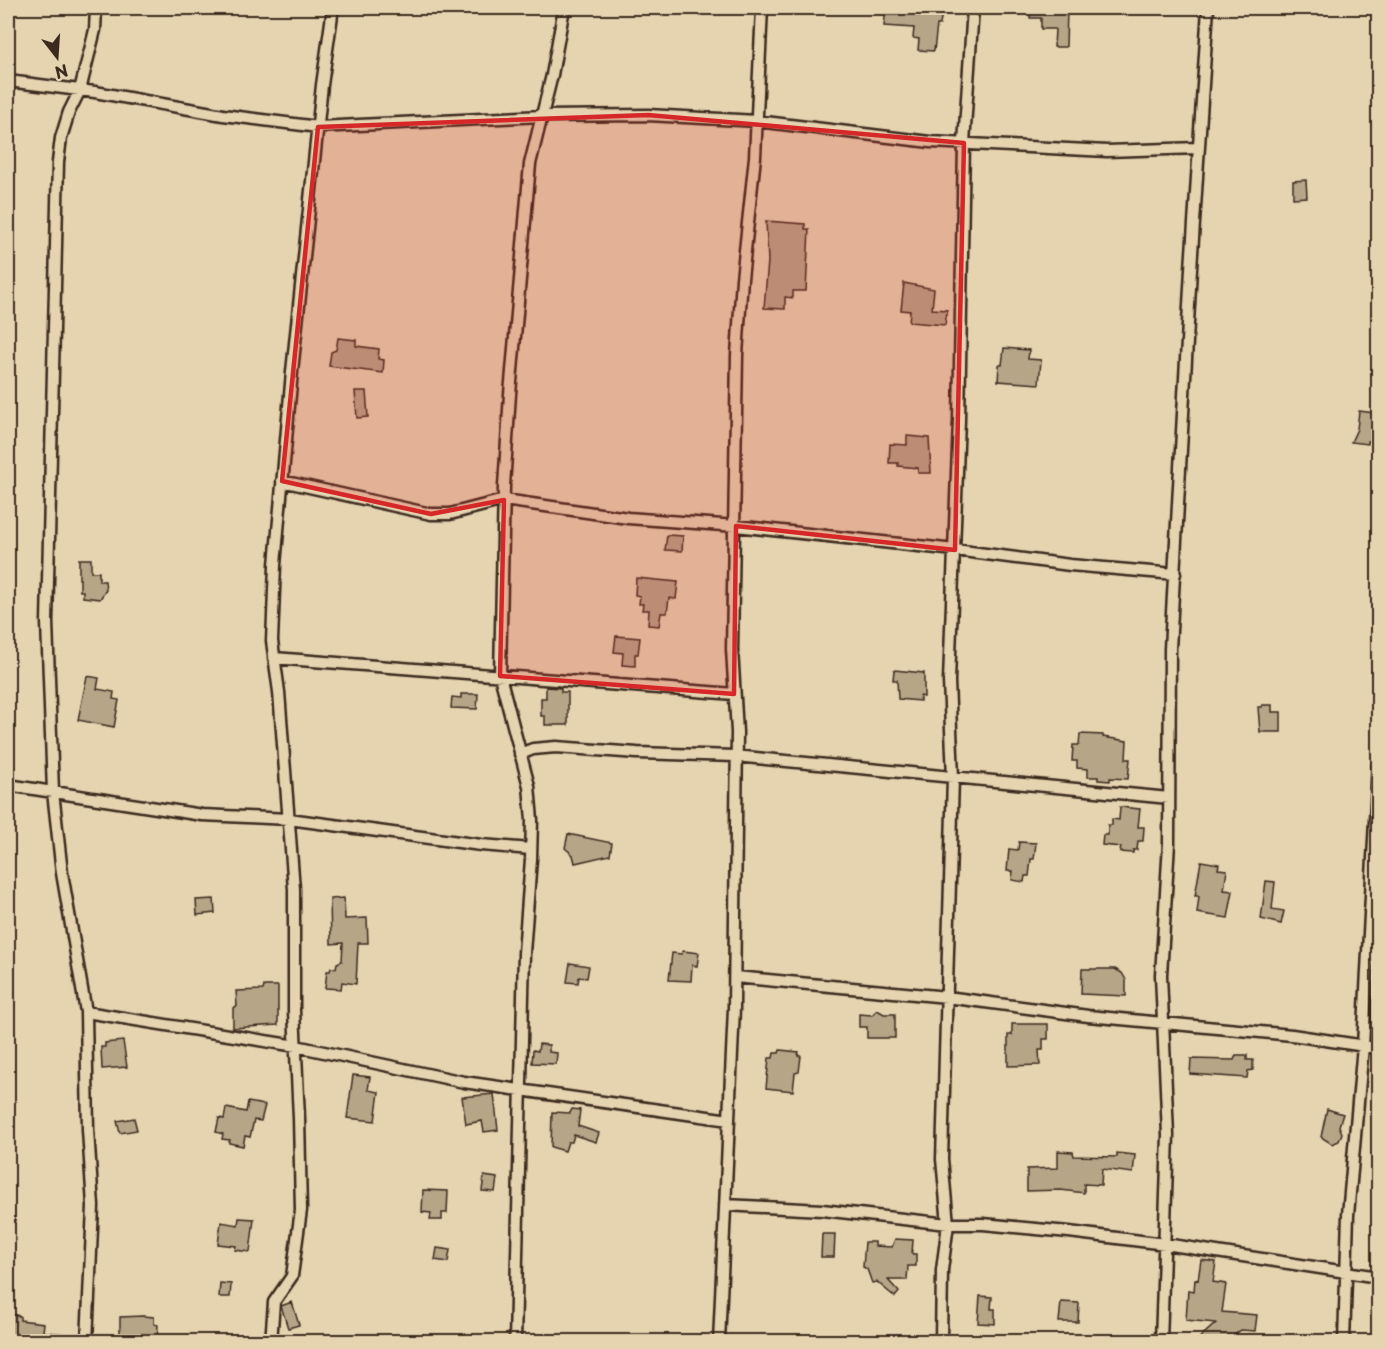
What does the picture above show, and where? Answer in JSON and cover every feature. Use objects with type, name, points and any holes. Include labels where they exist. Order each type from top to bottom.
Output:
[{"type":"street","points":[[87,1341],[93,1206],[88,1130],[86,1012],[62,873],[53,792],[47,622],[58,162],[61,138],[69,112],[80,90],[95,30],[96,8]]},
{"type":"street","points":[[271,1341],[274,1302],[292,1276],[301,1210],[294,888],[279,692],[272,641],[275,565],[318,127],[333,8]]},
{"type":"street","points":[[515,1341],[524,953],[532,820],[529,786],[500,676],[504,500],[510,394],[530,164],[552,75],[564,8]]},
{"type":"street","points":[[719,1341],[735,977],[735,756],[737,732],[732,648],[739,322],[755,157],[762,8]]},
{"type":"street","points":[[941,1341],[942,1270],[948,1224],[942,1159],[953,778],[949,681],[955,550],[963,143],[973,8]]},
{"type":"street","points":[[1161,1341],[1168,1135],[1161,975],[1169,843],[1170,649],[1208,8]]},
{"type":"street","points":[[8,81],[80,90],[223,115],[318,127],[542,116],[648,115],[757,121],[930,142],[1107,151],[1199,148]]},
{"type":"street","points":[[282,481],[431,513],[450,514],[504,500],[628,518],[736,526],[1070,565],[1175,574]]},
{"type":"street","points":[[274,658],[734,694]]},
{"type":"street","points":[[520,754],[533,749],[556,747],[637,753],[735,756],[1169,798]]},
{"type":"street","points":[[1344,1341],[1348,1215],[1363,1046],[1378,764]]},
{"type":"street","points":[[8,785],[202,815],[289,819],[531,849]]},
{"type":"street","points":[[735,977],[947,996],[1088,1016],[1292,1035],[1378,1048]]},
{"type":"street","points":[[86,1012],[296,1046],[464,1082],[729,1120]]},
{"type":"street","points":[[725,1204],[822,1210],[948,1224],[983,1224],[1069,1232],[1165,1244],[1378,1277]]},
{"type":"highlighted area","points":[[648,115],[964,143],[955,550],[736,526],[734,694],[500,676],[504,500],[431,514],[282,481],[318,127]]},
{"type":"building","points":[[886,8],[926,8],[926,10],[942,11],[940,25],[937,25],[934,51],[918,50],[919,39],[913,38],[914,28],[884,26]]},
{"type":"building","points":[[1031,8],[1067,8],[1066,47],[1054,47],[1055,29],[1041,29],[1041,18],[1030,18]]},
{"type":"building","points":[[1306,180],[1307,197],[1293,198],[1293,181]]},
{"type":"building","points":[[766,221],[805,224],[805,229],[809,229],[806,291],[793,291],[793,298],[785,297],[785,309],[764,308],[768,261]]},
{"type":"building","points":[[904,283],[934,289],[932,309],[947,310],[945,325],[909,322],[910,311],[901,310]]},
{"type":"building","points":[[338,338],[356,340],[356,346],[379,349],[378,359],[384,360],[383,373],[329,366],[331,352],[336,350]]},
{"type":"building","points":[[1004,348],[1029,350],[1028,359],[1041,360],[1039,384],[998,381],[999,365],[1002,365]]},
{"type":"building","points":[[355,391],[366,391],[368,417],[357,418]]},
{"type":"building","points":[[1359,411],[1375,413],[1373,423],[1378,423],[1378,442],[1368,441],[1368,444],[1351,442],[1357,429]]},
{"type":"building","points":[[907,436],[929,438],[931,473],[918,473],[918,468],[889,463],[890,444],[907,445]]},
{"type":"building","points":[[667,535],[683,536],[682,551],[665,550]]},
{"type":"building","points":[[79,559],[91,559],[91,572],[99,572],[99,581],[105,581],[106,590],[100,599],[83,597],[83,591],[80,591]]},
{"type":"building","points":[[636,578],[678,582],[676,599],[669,598],[667,613],[661,613],[659,626],[648,625],[649,610],[642,610],[643,604],[639,604],[640,596],[635,595]]},
{"type":"building","points":[[616,636],[640,638],[638,654],[635,654],[635,666],[622,665],[623,653],[614,652]]},
{"type":"building","points":[[894,670],[924,673],[924,697],[920,696],[920,701],[898,699],[897,680],[893,680]]},
{"type":"building","points":[[87,676],[99,678],[97,689],[114,692],[113,699],[119,700],[114,727],[78,720]]},
{"type":"building","points":[[546,687],[561,688],[561,692],[568,692],[568,725],[545,725],[545,716],[541,716],[541,698],[546,698]]},
{"type":"building","points":[[461,694],[478,694],[477,709],[451,708],[452,697],[461,698]]},
{"type":"building","points":[[1272,705],[1272,712],[1281,712],[1281,732],[1260,732],[1258,707]]},
{"type":"building","points":[[1080,734],[1103,735],[1103,737],[1127,741],[1126,759],[1130,759],[1128,779],[1098,780],[1098,777],[1088,777],[1088,769],[1077,768],[1077,761],[1072,761],[1073,745],[1079,745]]},
{"type":"building","points":[[1120,807],[1140,809],[1138,827],[1144,827],[1143,841],[1138,841],[1137,850],[1133,850],[1133,853],[1120,852],[1121,847],[1102,845],[1103,835],[1108,835],[1108,825],[1112,825],[1112,819],[1119,820]]},
{"type":"building","points":[[568,834],[612,843],[610,855],[575,863],[573,855],[565,848]]},
{"type":"building","points":[[1019,842],[1036,843],[1029,876],[1025,876],[1024,882],[1012,880],[1013,871],[1007,871],[1009,849],[1018,850]]},
{"type":"building","points":[[1201,861],[1219,864],[1218,869],[1227,870],[1224,890],[1233,891],[1228,918],[1197,913],[1199,896],[1195,896]]},
{"type":"building","points":[[1266,881],[1275,882],[1272,909],[1284,911],[1281,924],[1261,919]]},
{"type":"building","points":[[344,898],[345,919],[367,918],[368,943],[358,943],[356,984],[342,982],[341,989],[325,988],[327,971],[336,968],[337,963],[342,961],[343,943],[331,944],[330,899]]},
{"type":"building","points":[[214,899],[215,913],[197,915],[196,900]]},
{"type":"building","points":[[683,951],[699,953],[697,966],[692,965],[691,981],[669,980],[672,953],[682,954]]},
{"type":"building","points":[[570,963],[589,966],[587,978],[579,977],[578,983],[567,982]]},
{"type":"building","points":[[1082,969],[1115,969],[1122,973],[1126,980],[1126,996],[1081,994]]},
{"type":"building","points":[[264,986],[278,986],[278,1025],[233,1028],[233,1008],[237,1006],[236,991],[263,990]]},
{"type":"building","points":[[877,1010],[884,1014],[895,1014],[895,1038],[867,1038],[867,1027],[859,1027],[859,1014],[872,1015]]},
{"type":"building","points":[[1012,1024],[1048,1024],[1048,1039],[1043,1039],[1043,1050],[1039,1050],[1040,1065],[1008,1066],[1008,1035],[1012,1035]]},
{"type":"building","points":[[123,1041],[127,1067],[102,1069],[101,1047],[105,1047],[105,1043]]},
{"type":"building","points":[[539,1044],[549,1045],[549,1052],[557,1053],[556,1064],[532,1063],[533,1050],[538,1051]]},
{"type":"building","points":[[780,1050],[799,1052],[798,1056],[801,1056],[799,1072],[795,1073],[793,1091],[766,1088],[769,1058],[773,1058],[774,1053],[779,1053]]},
{"type":"building","points":[[1236,1055],[1247,1055],[1247,1060],[1253,1060],[1253,1070],[1248,1071],[1247,1078],[1190,1074],[1191,1059],[1234,1060]]},
{"type":"building","points":[[353,1075],[370,1077],[368,1090],[379,1092],[375,1121],[347,1118]]},
{"type":"building","points":[[494,1094],[498,1130],[484,1132],[482,1121],[466,1124],[462,1097]]},
{"type":"building","points":[[248,1102],[265,1105],[261,1121],[254,1120],[250,1137],[245,1136],[243,1146],[222,1139],[223,1134],[216,1132],[219,1118],[224,1119],[226,1108],[246,1112]]},
{"type":"building","points":[[572,1109],[580,1110],[578,1126],[599,1133],[596,1142],[574,1135],[565,1151],[551,1147],[552,1112],[570,1113]]},
{"type":"building","points":[[1327,1109],[1343,1114],[1339,1126],[1342,1133],[1339,1141],[1332,1144],[1321,1137]]},
{"type":"building","points":[[134,1118],[137,1130],[120,1133],[117,1121]]},
{"type":"building","points":[[1058,1151],[1073,1152],[1074,1156],[1117,1157],[1117,1153],[1135,1155],[1133,1173],[1102,1169],[1101,1185],[1084,1184],[1084,1193],[1061,1190],[1027,1191],[1027,1169],[1058,1168]]},
{"type":"building","points":[[484,1176],[497,1178],[495,1192],[482,1191]]},
{"type":"building","points":[[423,1190],[448,1191],[447,1213],[442,1213],[442,1220],[430,1220],[431,1213],[422,1212]]},
{"type":"building","points":[[239,1218],[254,1219],[250,1252],[235,1250],[236,1246],[218,1244],[221,1222],[238,1225]]},
{"type":"building","points":[[822,1234],[835,1234],[834,1257],[821,1257]]},
{"type":"building","points":[[895,1239],[913,1240],[912,1254],[916,1254],[916,1266],[908,1266],[907,1280],[888,1280],[899,1292],[895,1297],[877,1282],[872,1283],[867,1269],[863,1267],[865,1242],[875,1242],[875,1246],[892,1247]]},
{"type":"building","points":[[437,1248],[450,1250],[448,1262],[435,1260]]},
{"type":"building","points":[[1201,1260],[1216,1262],[1213,1282],[1226,1284],[1222,1312],[1257,1315],[1255,1331],[1241,1330],[1227,1341],[1196,1341],[1216,1323],[1186,1320],[1188,1290],[1194,1291]]},
{"type":"building","points":[[220,1283],[231,1284],[230,1297],[219,1297]]},
{"type":"building","points":[[980,1296],[992,1297],[991,1309],[995,1309],[995,1324],[978,1323]]},
{"type":"building","points":[[292,1302],[299,1325],[288,1328],[281,1306]]},
{"type":"building","points":[[1061,1302],[1079,1303],[1078,1322],[1059,1322]]},
{"type":"building","points":[[8,1314],[20,1316],[20,1320],[44,1323],[43,1332],[68,1334],[68,1341],[8,1341]]},
{"type":"building","points":[[120,1317],[154,1317],[154,1324],[158,1325],[157,1341],[120,1341]]}]
